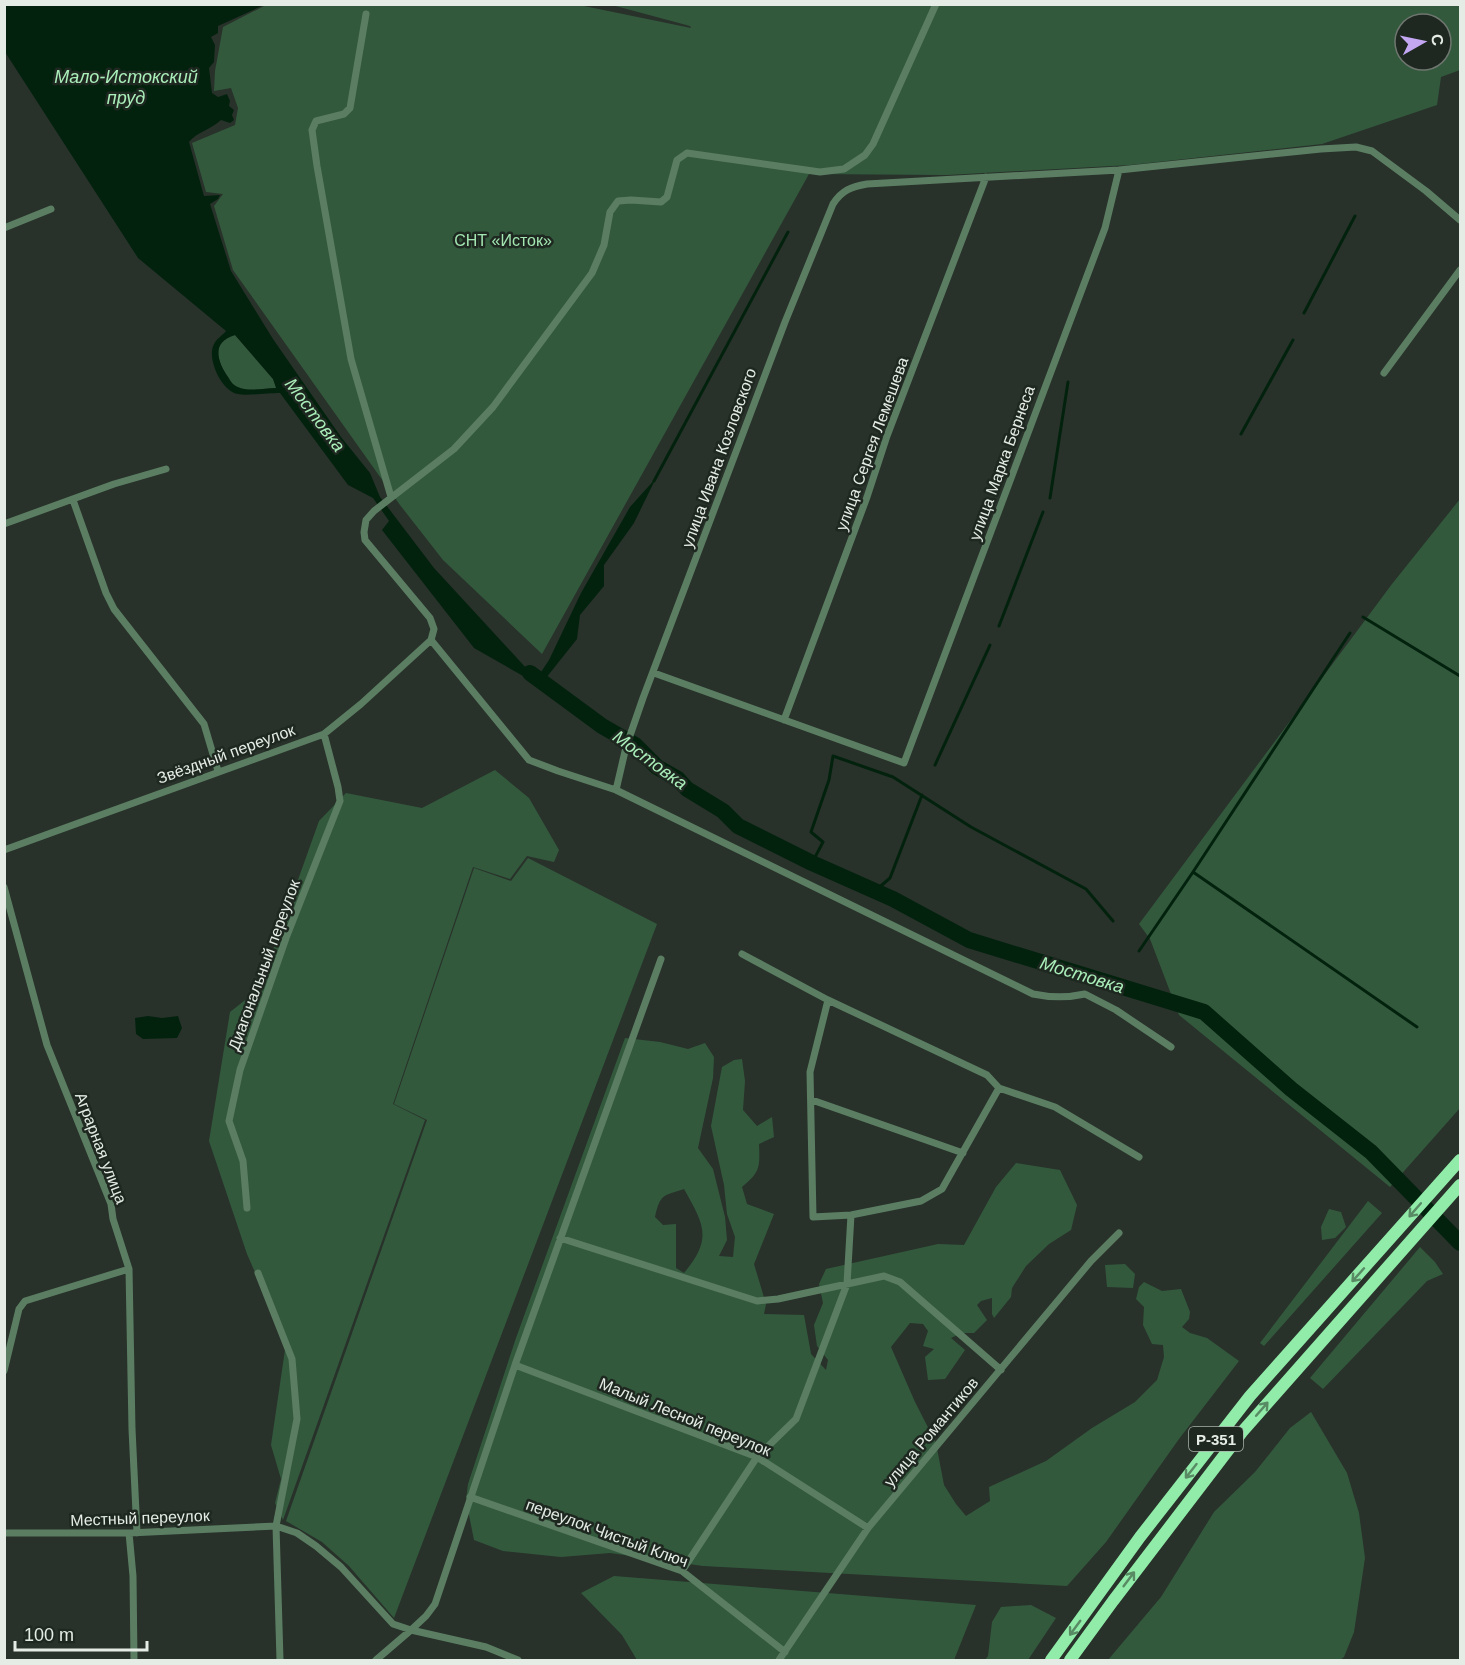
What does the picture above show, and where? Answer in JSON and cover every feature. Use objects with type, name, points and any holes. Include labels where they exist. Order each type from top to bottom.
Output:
[{"type":"highway","name":"Р-351","points":[[1051,1660],[1140,1538],[1250,1396],[1461,1160]]},
{"type":"highway","name":"Р-351","points":[[1070,1660],[1113,1600],[1242,1432],[1408,1242],[1461,1185]]},
{"type":"street","points":[[936,4],[873,144],[865,155],[844,170],[820,172],[687,153],[677,160],[668,196],[661,202],[618,201],[610,212],[604,245],[592,273],[493,407],[454,449],[374,511],[366,520],[364,532],[366,540],[430,618],[434,629],[431,640],[529,759],[616,790],[1034,994],[1052,998],[1085,994],[1116,1010],[1171,1047]]},
{"type":"street","points":[[366,14],[350,108],[344,114],[316,121],[312,130],[330,247],[351,359],[388,499]]},
{"type":"street","points":[[986,177],[1119,170],[1321,148],[1356,147],[1378,155],[1461,220]]},
{"type":"street","name":"улица Марка Бернеса","points":[[784,720],[904,763],[1105,228],[1119,170]]},
{"type":"street","name":"улица Ивана Козловского","points":[[616,790],[626,747],[785,322],[840,192],[867,184],[986,177]]},
{"type":"street","name":"улица Сергея Лемешева","points":[[784,720],[867,497],[887,436],[986,177]]},
{"type":"street","points":[[4,228],[51,209]]},
{"type":"street","points":[[1384,373],[1461,270]]},
{"type":"street","points":[[4,524],[114,484],[166,469]]},
{"type":"street","points":[[73,500],[114,609],[204,724],[218,771]]},
{"type":"street","name":"Звёздный переулок","points":[[4,850],[324,734],[354,711],[431,640]]},
{"type":"street","points":[[654,673],[784,720]]},
{"type":"street","name":"Диагональный переулок","points":[[247,1208],[243,1161],[229,1121],[240,1070],[267,991],[340,801],[324,734]]},
{"type":"street","name":"Аграрная улица","points":[[4,887],[47,1045],[111,1204],[113,1219],[129,1269],[133,1382],[134,1660]]},
{"type":"street","points":[[742,954],[828,1000],[987,1075],[999,1088],[1055,1107],[1139,1157]]},
{"type":"street","points":[[376,1660],[426,1616],[435,1604],[515,1365],[661,959]]},
{"type":"street","points":[[828,1000],[810,1072],[813,1217],[851,1215],[921,1201],[942,1189],[999,1088]]},
{"type":"street","points":[[812,1100],[963,1153]]},
{"type":"street","points":[[682,1571],[757,1457],[796,1419],[847,1284],[851,1215]]},
{"type":"street","name":"улица Романтиков","points":[[779,1660],[868,1527],[1090,1261],[1119,1233]]},
{"type":"street","points":[[560,1238],[757,1301],[778,1299],[884,1276],[900,1282],[1001,1370]]},
{"type":"street","points":[[4,1371],[19,1309],[26,1301],[129,1269]]},
{"type":"street","points":[[258,1273],[292,1359],[297,1419],[276,1526],[280,1660]]},
{"type":"street","name":"Малый Лесной переулок","points":[[515,1365],[757,1457],[868,1527]]},
{"type":"street","name":"переулок Чистый Ключ","points":[[470,1497],[682,1571],[785,1652]]},
{"type":"street","points":[[276,1526],[297,1533],[316,1546],[347,1573],[393,1624],[486,1647],[518,1660]]},
{"type":"street","name":"Местный переулок","points":[[4,1533],[133,1533],[276,1526]]},
{"type":"green space","name":"СНТ «Исток»","points":[[266,5],[579,5],[691,28],[612,5],[1460,5],[1460,70],[1441,77],[1437,105],[1322,144],[1130,165],[947,175],[809,174],[542,654],[443,560],[400,505],[233,270],[214,206],[223,194],[206,192],[192,143],[235,125],[238,108],[231,88],[214,91],[223,27]]},
{"type":"green space","points":[[235,335],[273,379],[277,388],[247,390],[232,384],[221,365],[218,353],[222,342]]},
{"type":"green space","points":[[1460,499],[1460,1108],[1390,1187],[1179,1015],[1150,939],[1139,924],[1392,584]]},
{"type":"green space","points":[[495,770],[529,798],[559,850],[554,862],[527,856],[510,879],[473,867],[393,1104],[425,1120],[283,1520],[275,1503],[281,1479],[271,1445],[286,1343],[247,1254],[209,1141],[230,1012],[259,989],[319,821],[346,793],[422,808]]},
{"type":"green space","points":[[528,858],[657,924],[394,1618],[349,1566],[322,1542],[286,1521],[427,1120],[394,1104],[474,868],[511,881]]},
{"type":"green space","points":[[625,1038],[660,1042],[688,1049],[705,1043],[714,1057],[713,1078],[698,1148],[713,1169],[725,1217],[727,1240],[719,1256],[733,1257],[735,1237],[727,1214],[724,1185],[711,1126],[722,1067],[734,1060],[742,1059],[745,1081],[743,1110],[757,1126],[772,1117],[774,1137],[759,1144],[758,1169],[742,1187],[747,1204],[774,1214],[754,1264],[766,1304],[764,1314],[804,1315],[811,1354],[826,1370],[828,1360],[817,1346],[814,1325],[823,1303],[819,1284],[826,1269],[938,1244],[964,1245],[996,1187],[1016,1163],[1060,1170],[1077,1205],[1071,1230],[1049,1244],[1026,1266],[1012,1288],[1011,1297],[994,1318],[992,1298],[981,1301],[977,1305],[987,1320],[974,1333],[962,1333],[951,1338],[965,1350],[945,1379],[928,1380],[925,1357],[934,1349],[923,1346],[928,1331],[923,1324],[910,1323],[891,1347],[936,1443],[944,1485],[966,1516],[990,1501],[989,1487],[1046,1461],[1092,1428],[1135,1402],[1157,1380],[1164,1357],[1163,1345],[1152,1344],[1143,1325],[1144,1307],[1136,1299],[1139,1287],[1144,1282],[1162,1291],[1181,1289],[1190,1312],[1189,1319],[1182,1327],[1190,1333],[1207,1338],[1239,1361],[1179,1439],[1106,1542],[1067,1586],[703,1566],[610,1553],[561,1557],[503,1551],[474,1540],[466,1500],[468,1484],[516,1338]],"holes":[[[684,1189],[697,1212],[702,1231],[699,1250],[684,1273],[676,1268],[676,1224],[663,1225],[655,1217],[664,1197]]]},
{"type":"green space","points":[[1368,1201],[1382,1213],[1264,1346],[1260,1343]]},
{"type":"green space","points":[[1329,1209],[1341,1212],[1346,1227],[1335,1238],[1322,1240],[1321,1227]]},
{"type":"green space","points":[[1420,1247],[1443,1274],[1427,1281],[1323,1389],[1310,1378]]},
{"type":"green space","points":[[1125,1264],[1135,1274],[1133,1288],[1107,1287],[1105,1265]]},
{"type":"green space","points":[[1311,1412],[1347,1473],[1359,1513],[1365,1558],[1354,1632],[1344,1657],[1340,1660],[1108,1660],[1161,1597],[1214,1512],[1255,1472],[1290,1428]]},
{"type":"green space","points":[[614,1576],[976,1605],[954,1660],[637,1660],[622,1635],[581,1593]]},
{"type":"green space","points":[[1031,1605],[1056,1618],[1028,1660],[985,1660],[988,1656],[992,1622],[1001,1607]]},
{"type":"water","name":"Мало-Истокский пруд","points":[[5,5],[264,5],[218,26],[218,33],[211,37],[215,45],[214,62],[209,68],[212,93],[218,97],[227,94],[230,101],[229,106],[234,110],[232,115],[234,120],[230,123],[221,120],[189,142],[204,196],[220,195],[210,204],[231,271],[273,339],[341,437],[370,473],[380,497],[434,568],[527,669],[539,675],[549,660],[581,593],[630,507],[656,478],[634,523],[604,565],[604,586],[580,615],[577,639],[546,678],[547,686],[535,686],[523,676],[474,648],[382,530],[389,521],[373,498],[348,485],[280,393],[242,395],[226,387],[217,374],[212,350],[216,340],[226,331],[138,258],[5,52]],"holes":[[[235,335],[273,379],[276,388],[247,389],[235,385],[224,371],[219,359],[219,347],[222,342]]]},
{"type":"water","points":[[148,1016],[162,1018],[178,1016],[182,1028],[177,1038],[143,1039],[136,1034],[135,1018]]},
{"type":"waterway","points":[[1304,313],[1355,216]]},
{"type":"waterway","points":[[654,481],[788,232]]},
{"type":"waterway","points":[[1241,434],[1293,340]]},
{"type":"waterway","points":[[1050,498],[1068,382]]},
{"type":"waterway","points":[[999,626],[1043,512]]},
{"type":"waterway","points":[[1363,617],[1460,676]]},
{"type":"waterway","points":[[1193,872],[1350,633]]},
{"type":"waterway","points":[[935,765],[990,645]]},
{"type":"waterway","name":"Мостовка","points":[[530,673],[602,726],[635,745],[657,767],[723,811],[738,826],[812,863],[893,899],[969,940],[1204,1012],[1291,1089],[1371,1152],[1460,1243]]},
{"type":"waterway","points":[[812,863],[823,842],[811,832],[829,780],[833,756],[893,777],[971,827],[1086,889],[1113,921]]},
{"type":"waterway","points":[[875,891],[890,878],[922,795]]},
{"type":"waterway","points":[[1139,951],[1193,872],[1417,1027]]}]
